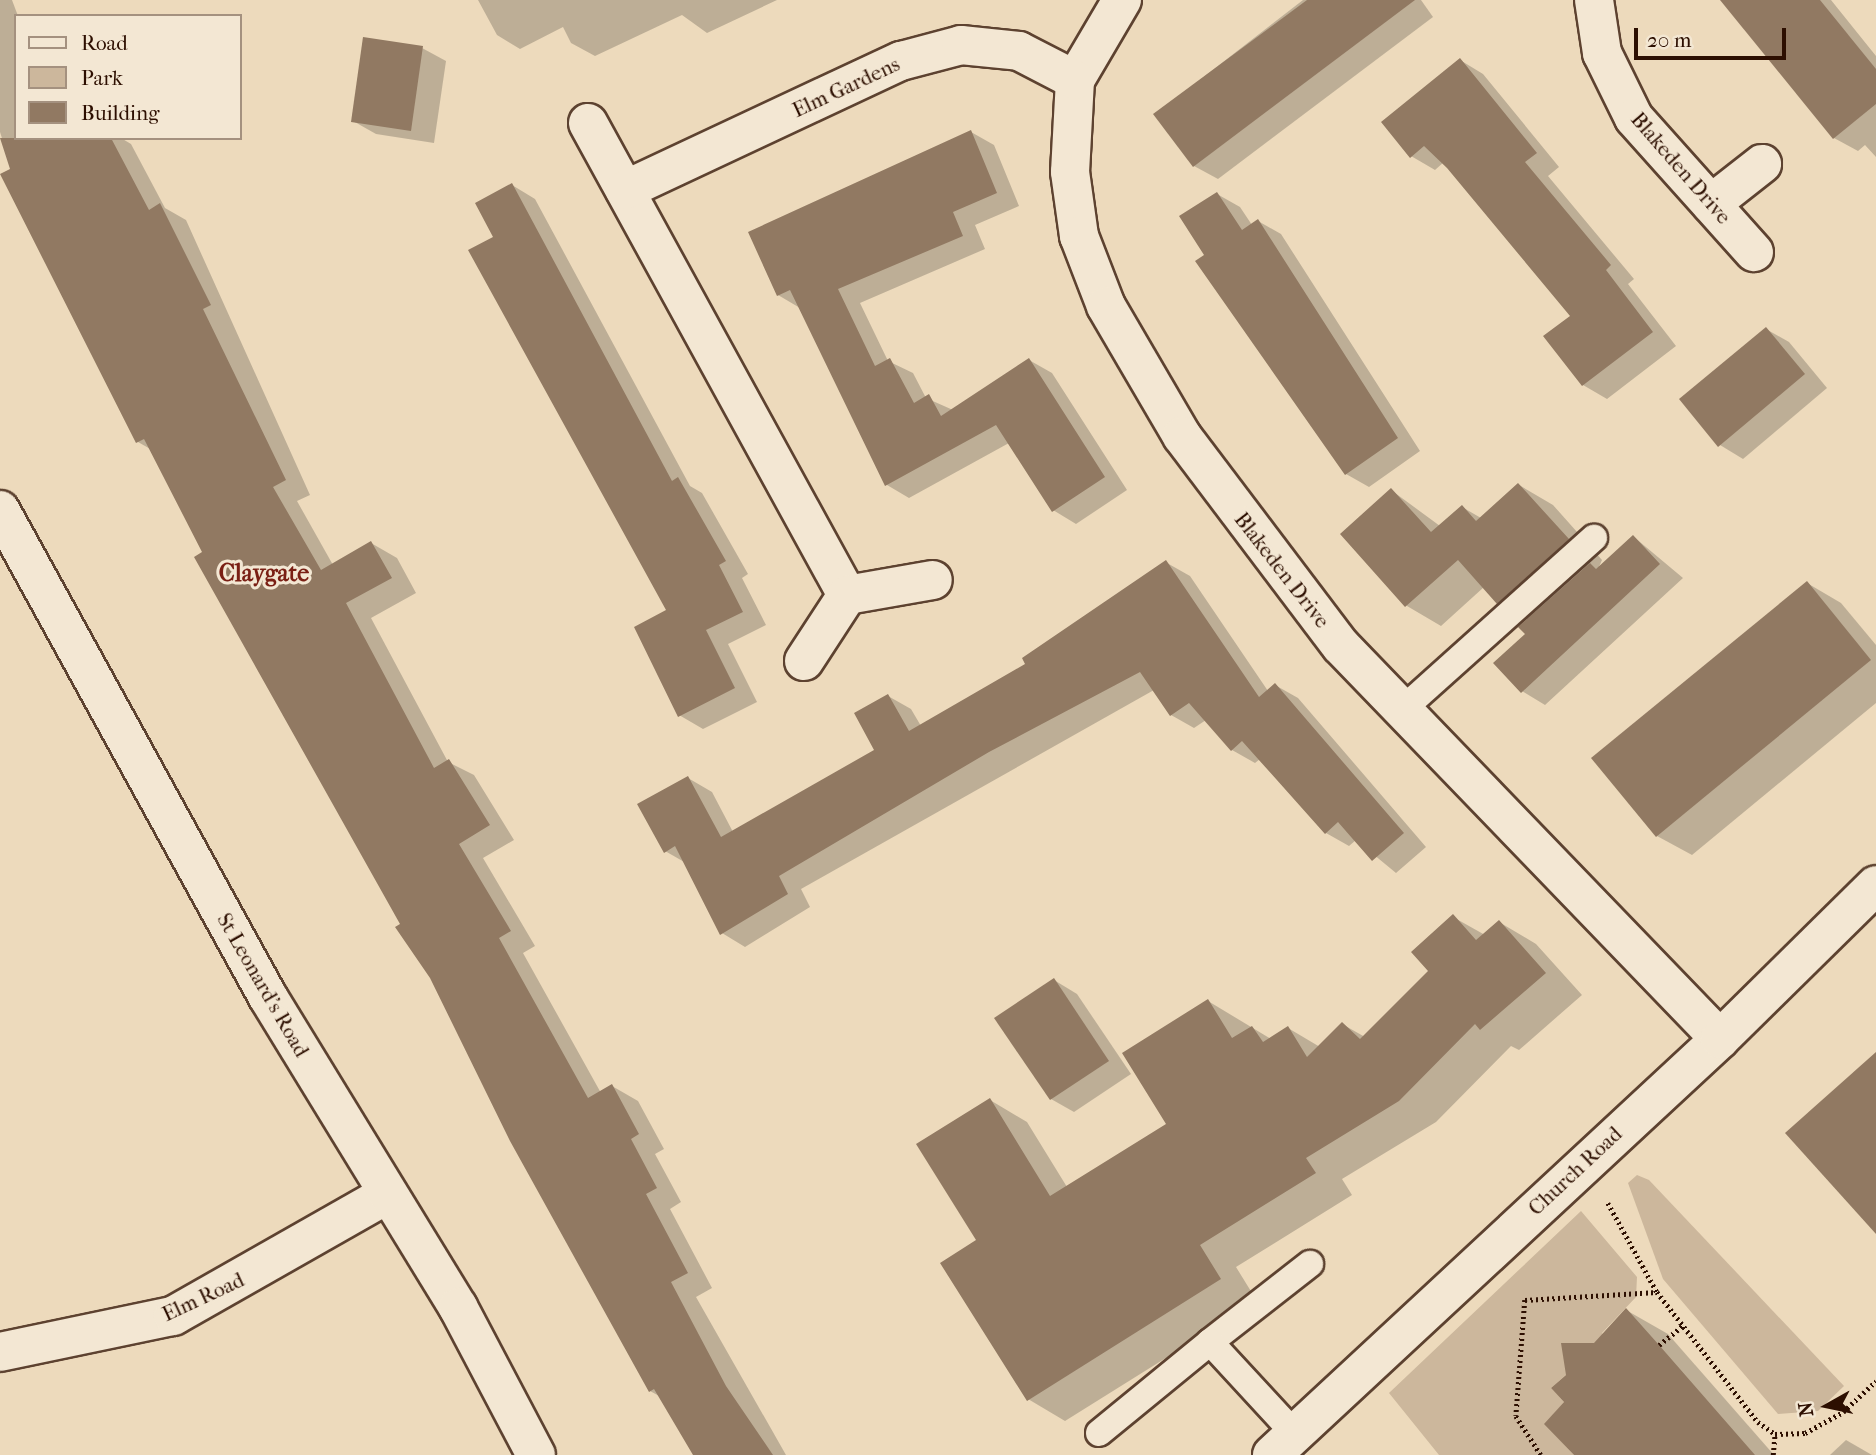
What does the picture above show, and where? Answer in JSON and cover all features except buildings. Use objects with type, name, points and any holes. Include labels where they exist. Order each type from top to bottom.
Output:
[{"type":"street","name":"Blakeden Drive","points":[[1122,0],[1075,80],[1070,172],[1079,236],[1105,306],[1182,436],[1261,545],[1402,710],[1720,1039]]},
{"type":"street","name":"Blakeden Drive","points":[[1594,0],[1602,53],[1634,118],[1754,252]]},
{"type":"street","name":"Elm Gardens","points":[[625,190],[901,61],[961,46],[1020,51],[1075,80]]},
{"type":"street","points":[[588,123],[848,595]]},
{"type":"street","points":[[1711,204],[1762,164]]},
{"type":"street","name":"St Leonard's Road","points":[[0,510],[268,997],[497,1374],[536,1455]]},
{"type":"street","points":[[804,661],[848,595],[933,580]]},
{"type":"street","name":"Church Road","points":[[1283,1444],[1720,1039],[1876,885]]},
{"type":"street","name":"Elm Road","points":[[0,1352],[173,1316],[388,1194]]},
{"type":"lane","points":[[1402,710],[1594,538]]},
{"type":"lane","points":[[1099,1433],[1310,1264]]},
{"type":"lane","points":[[1210,1342],[1283,1444]]},
{"type":"path","points":[[1581,1166],[1657,1292],[1758,1422],[1775,1434],[1805,1433],[1843,1412],[1876,1381]]},
{"type":"path","points":[[1541,1455],[1516,1416],[1525,1300],[1657,1292]]},
{"type":"path","points":[[1659,1345],[1684,1325]]},
{"type":"path","points":[[1773,1455],[1775,1434]]},
{"type":"green space","points":[[1637,1175],[1649,1180],[1844,1386],[1818,1411],[1778,1414],[1663,1279],[1628,1183]]},
{"type":"green space","points":[[1581,1211],[1637,1277],[1636,1297],[1602,1333],[1612,1346],[1602,1354],[1591,1343],[1574,1343],[1563,1354],[1568,1373],[1551,1388],[1564,1402],[1545,1424],[1574,1455],[1439,1455],[1389,1393]]},
{"type":"district","name":"Claygate","points":[[264,574]]}]
